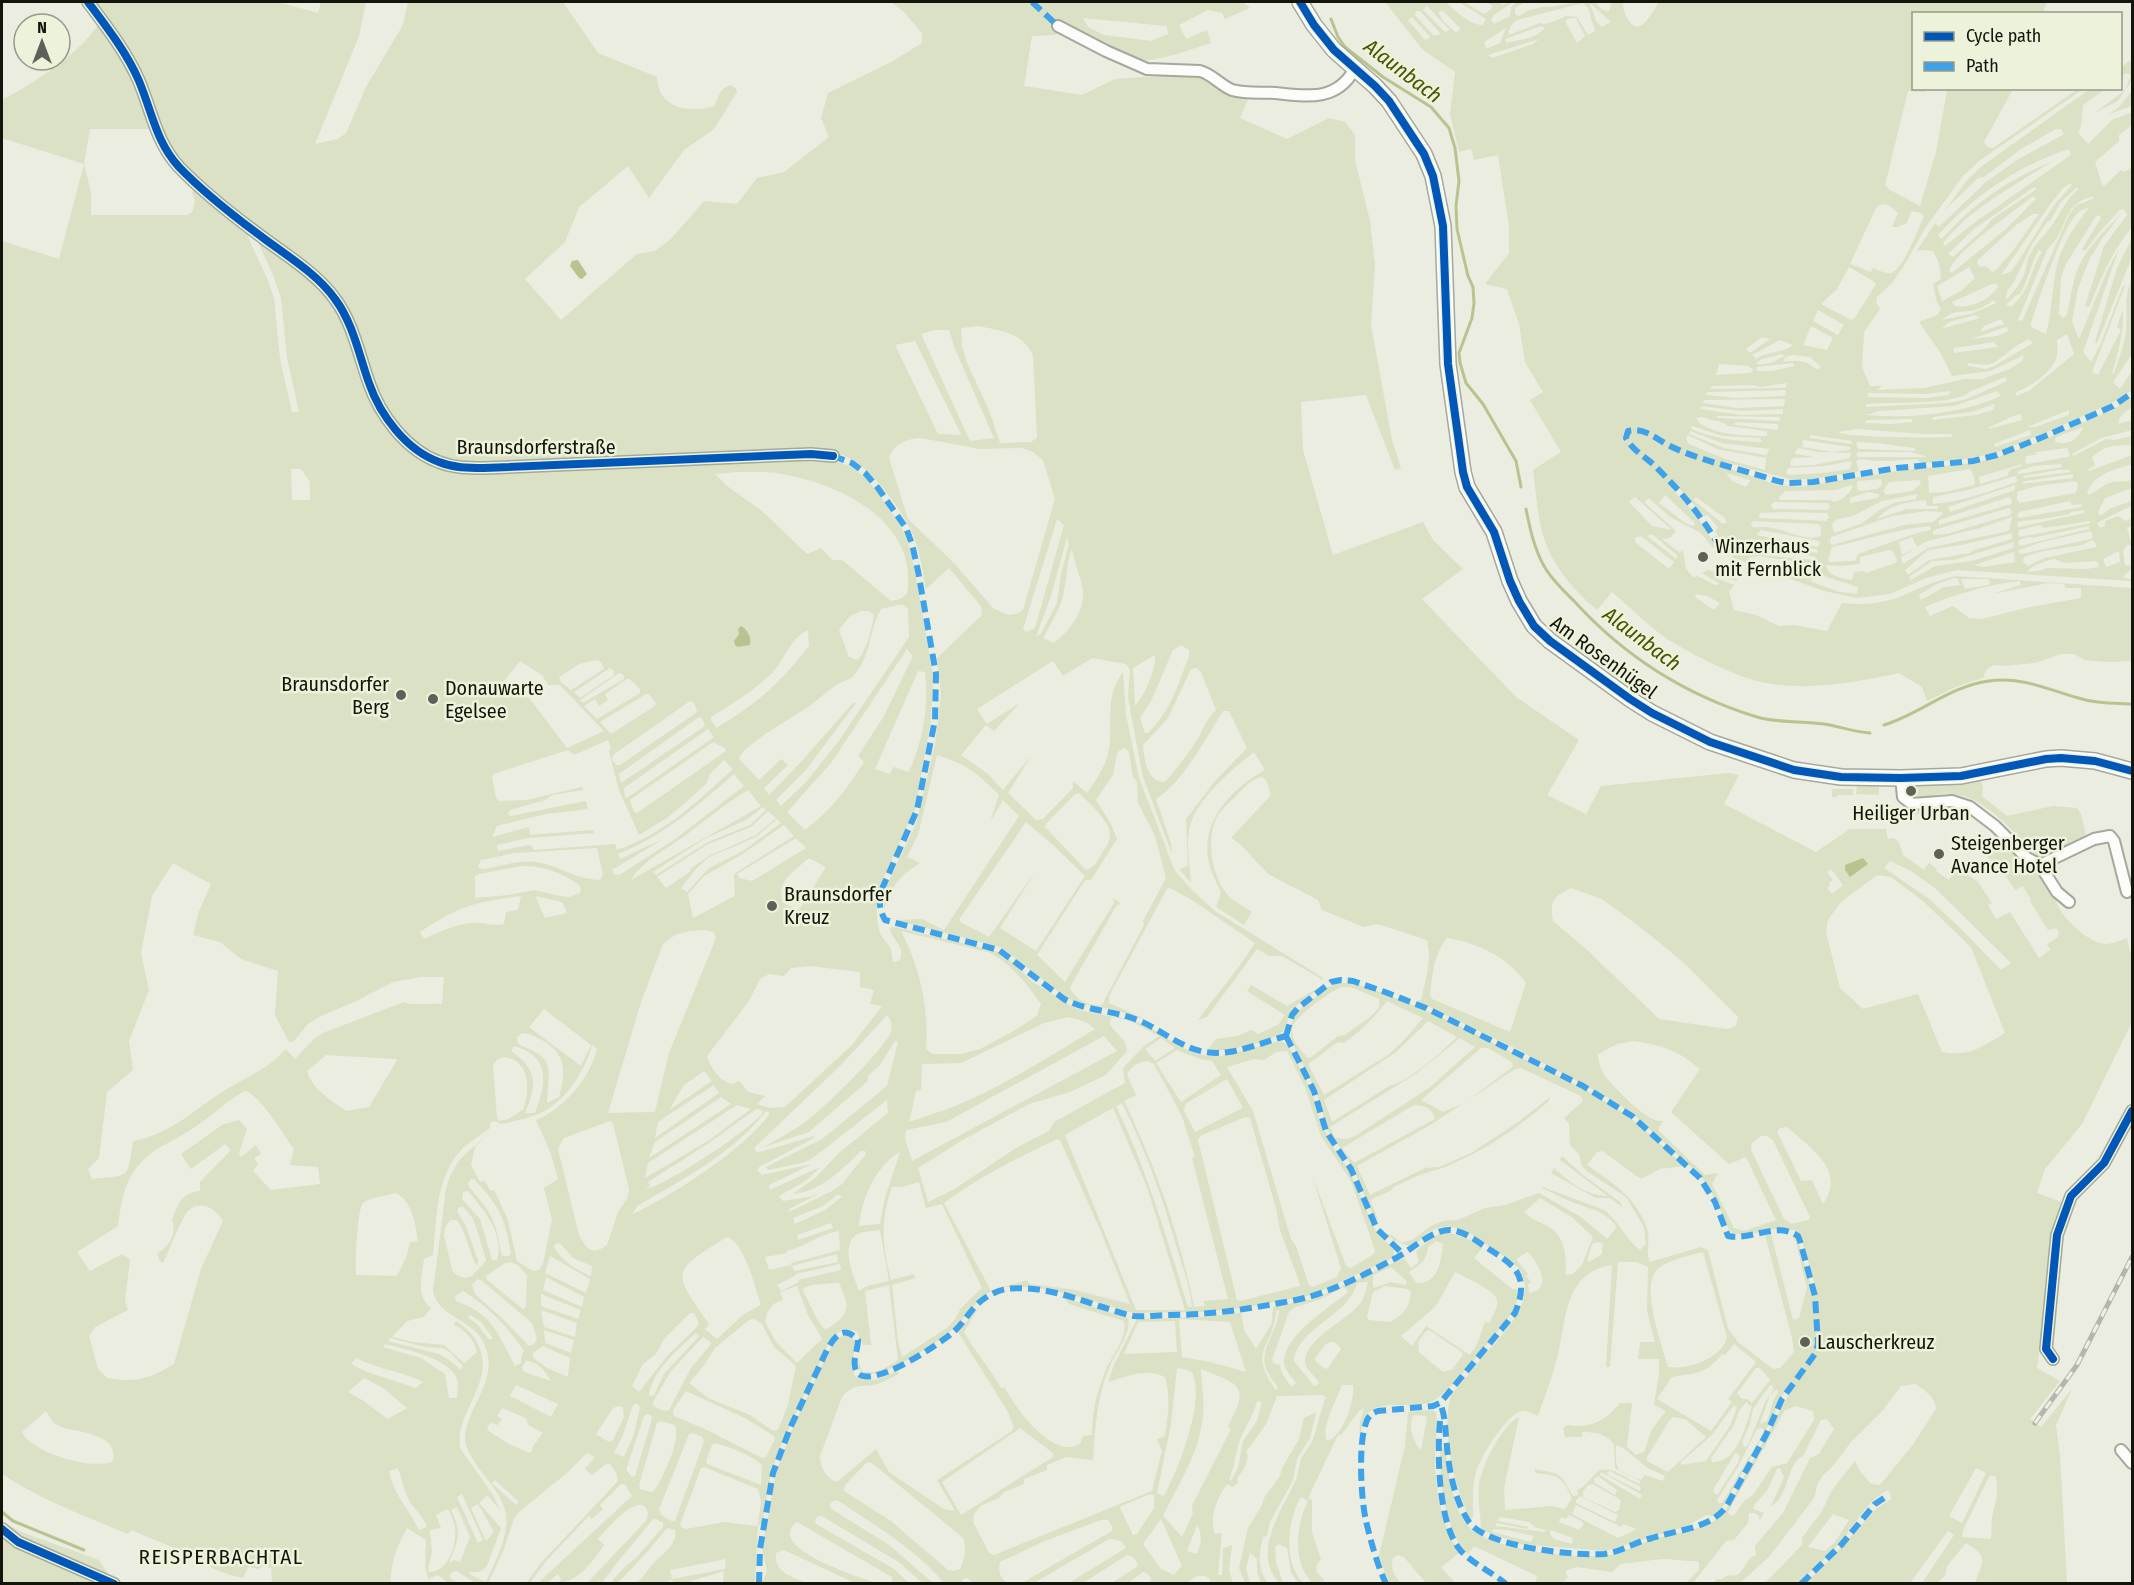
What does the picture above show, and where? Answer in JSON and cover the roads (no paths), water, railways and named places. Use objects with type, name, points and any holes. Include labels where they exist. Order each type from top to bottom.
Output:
[{"type":"street","name":"Braunsdorferstraße","points":[[87,2],[121,49],[139,81],[156,132],[168,154],[217,201],[311,275],[335,298],[360,351],[369,383],[380,409],[398,432],[417,449],[437,462],[459,468],[484,468],[811,454],[833,456]]},
{"type":"street","name":"Am Rosenhügel","points":[[1300,2],[1323,38],[1389,101],[1424,154],[1433,176],[1443,226],[1448,364],[1462,472],[1467,487],[1498,540],[1519,602],[1534,626],[1550,642],[1652,713],[1710,742],[1766,762],[1810,774],[1841,777],[1934,778],[1980,774],[2046,759],[2061,758],[2094,761],[2133,771]]},
{"type":"street","points":[[1058,26],[1106,51],[1148,69],[1206,73],[1230,89],[1245,92],[1306,96],[1323,94],[1338,89],[1348,81],[1354,70]]},
{"type":"street","points":[[1901,778],[1901,792],[1907,802],[1918,805],[1952,801],[1970,807],[1995,825],[2027,858],[2040,865],[2057,892],[2069,902]]},
{"type":"street","points":[[2040,865],[2094,839],[2110,836],[2114,841],[2127,892]]},
{"type":"street","points":[[2053,1359],[2046,1349],[2057,1235],[2062,1218],[2072,1196],[2104,1163],[2133,1111]]},
{"type":"street","points":[[2121,1450],[2133,1463]]},
{"type":"street","points":[[2,1529],[18,1542],[114,1584]]},
{"type":"waterway","name":"Alaunbach","points":[[1331,19],[1345,47],[1383,77],[1431,107],[1449,128],[1455,148],[1459,181],[1456,206],[1457,229],[1468,276],[1473,287],[1474,303],[1472,318],[1459,353],[1460,363],[1466,383],[1483,404],[1516,461],[1521,487]]},
{"type":"waterway","name":"Alaunbach","points":[[1526,509],[1538,552],[1554,580],[1593,621],[1657,671],[1705,697],[1757,717],[1821,724],[1870,733]]},
{"type":"waterway","name":"Alaunbach","points":[[1884,725],[1961,688],[1989,681],[2025,682],[2088,701],[2132,704]]},
{"type":"waterway","points":[[2,1512],[13,1521],[84,1550]]},
{"type":"railway","points":[[2035,1423],[2077,1365],[2132,1257]]},
{"type":"place","name":"Winzerhaus mit Fernblick","points":[[1703,557]]},
{"type":"place","name":"Braunsdorfer Berg","points":[[401,695]]},
{"type":"place","name":"Donauwarte Egelsee","points":[[433,699]]},
{"type":"place","name":"Heiliger Urban","points":[[1911,791]]},
{"type":"place","name":"Steigenberger Avance Hotel","points":[[1939,854]]},
{"type":"place","name":"Braunsdorfer Kreuz","points":[[772,906]]},
{"type":"place","name":"Lauscherkreuz","points":[[1805,1342]]},
{"type":"district","name":"REISPERBACHTAL","points":[[221,1557]]}]
